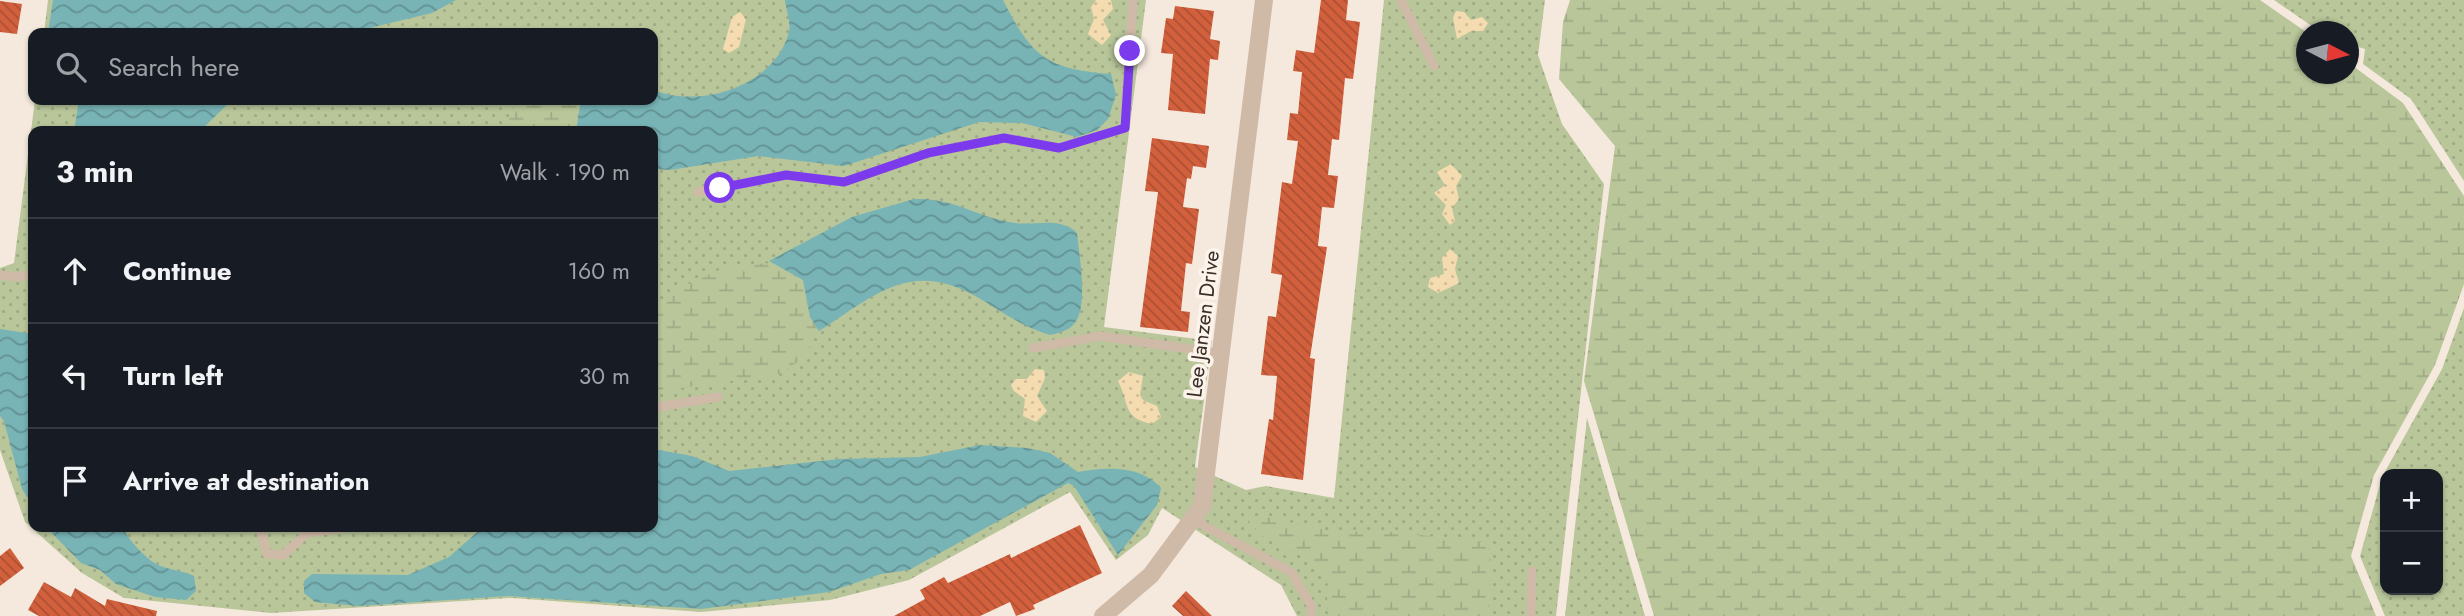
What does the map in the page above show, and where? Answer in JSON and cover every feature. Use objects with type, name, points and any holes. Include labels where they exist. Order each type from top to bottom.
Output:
[{"type":"street","name":"Lee Janzen Drive","points":[[1103,616],[1151,575],[1202,506],[1264,0]]},
{"type":"lane","points":[[698,192],[786,175],[844,182],[928,153],[1004,138],[1059,148],[1125,128],[1133,0]]},
{"type":"lane","points":[[1401,0],[1434,66]]},
{"type":"lane","points":[[0,275],[20,277],[28,275]]},
{"type":"lane","points":[[1033,348],[1100,336],[1217,353]]},
{"type":"lane","points":[[658,407],[718,397]]},
{"type":"lane","points":[[1199,523],[1291,572],[1312,607],[1310,616]]},
{"type":"lane","points":[[261,532],[267,554],[282,555],[307,533],[314,532]]},
{"type":"lane","points":[[1531,616],[1532,571]]},
{"type":"green space","points":[[48,0],[1146,0],[1104,327],[1212,341],[1195,467],[1246,490],[1266,486],[1334,498],[1384,0],[1545,0],[1538,55],[1562,124],[1604,184],[1556,616],[1297,616],[1281,585],[1162,508],[1148,535],[1116,560],[1070,492],[909,580],[830,600],[701,612],[512,598],[271,613],[124,598],[82,573],[36,532],[658,532],[658,126],[32,126],[34,105],[658,105],[658,28],[45,28]]},
{"type":"green space","points":[[1570,0],[2260,0],[2296,25],[2296,84],[2359,84],[2359,70],[2403,103],[2464,196],[2464,284],[2435,365],[2374,475],[2351,556],[2376,616],[1654,616],[1584,381],[1615,146],[1559,79],[1563,22]]},
{"type":"green space","points":[[2274,0],[2464,0],[2464,181],[2411,99],[2363,64],[2365,49],[2359,47],[2359,21],[2304,21]]},
{"type":"green space","points":[[516,105],[579,105],[576,126],[507,126]]},
{"type":"green space","points":[[28,154],[28,525],[0,450],[0,268],[14,263]]},
{"type":"green space","points":[[766,263],[803,280],[810,317],[819,331],[802,359],[780,374],[658,391],[658,306],[686,285],[719,270]]},
{"type":"green space","points":[[2464,308],[2464,616],[2385,616],[2360,556],[2380,484],[2380,595],[2443,595],[2443,469],[2386,469],[2442,369]]},
{"type":"green space","points":[[1587,418],[1645,616],[1565,616]]},
{"type":"green space","points":[[1265,517],[1340,533],[1373,530],[1484,542],[1491,553],[1488,616],[1328,616],[1326,578],[1314,562],[1262,536],[1248,520]]},
{"type":"sand","points":[[1096,0],[1111,0],[1113,9],[1103,20],[1111,35],[1102,45],[1088,34],[1094,19],[1091,7]]},
{"type":"sand","points":[[1456,11],[1464,12],[1471,20],[1482,17],[1488,23],[1483,31],[1471,31],[1457,39],[1453,18]]},
{"type":"sand","points":[[740,12],[746,19],[739,47],[729,53],[723,49],[732,17]]},
{"type":"sand","points":[[1451,164],[1462,176],[1456,186],[1459,199],[1452,208],[1455,221],[1450,225],[1442,214],[1446,205],[1434,193],[1445,185],[1437,172]]},
{"type":"sand","points":[[1450,249],[1458,256],[1455,269],[1459,283],[1438,293],[1428,287],[1430,278],[1444,274],[1442,258]]},
{"type":"sand","points":[[1035,369],[1044,370],[1045,378],[1037,396],[1047,411],[1036,422],[1023,416],[1025,399],[1014,391],[1011,385],[1016,379],[1027,379]]},
{"type":"sand","points":[[1129,372],[1143,376],[1140,395],[1143,400],[1157,406],[1161,417],[1152,424],[1136,418],[1128,409],[1118,381]]},
{"type":"water","points":[[53,0],[456,0],[432,13],[370,28],[49,28]]},
{"type":"water","points":[[785,0],[1003,0],[1033,47],[1056,63],[1089,72],[1111,74],[1116,95],[1108,119],[1097,130],[1077,137],[1022,123],[979,122],[844,166],[758,156],[670,170],[658,169],[658,126],[577,126],[580,105],[658,105],[658,91],[693,97],[734,88],[769,67],[781,51],[789,32]]},
{"type":"water","points":[[227,105],[205,126],[75,126],[78,106]]},
{"type":"water","points":[[914,199],[955,205],[1015,223],[1055,223],[1077,233],[1082,294],[1079,316],[1074,324],[1066,330],[1050,335],[1022,323],[955,286],[933,281],[913,281],[876,294],[819,331],[810,317],[803,280],[769,261],[852,217]]},
{"type":"water","points":[[0,329],[28,333],[28,498],[22,489],[4,421],[0,416]]},
{"type":"water","points":[[980,445],[1027,448],[1050,453],[1078,472],[1111,469],[1133,472],[1144,475],[1161,488],[1157,505],[1118,555],[1074,486],[1068,483],[909,570],[881,574],[829,592],[701,609],[508,596],[358,606],[315,602],[304,593],[304,581],[312,574],[408,575],[449,557],[477,532],[658,532],[658,450],[692,456],[729,471],[839,459],[920,457]]},
{"type":"water","points":[[51,532],[126,532],[156,564],[194,576],[196,591],[186,600],[155,597],[116,584],[100,570],[81,563]]},
{"type":"building","points":[[1321,0],[1348,0],[1346,20],[1360,22],[1353,79],[1345,78],[1339,140],[1332,139],[1328,175],[1338,176],[1334,208],[1322,207],[1318,246],[1327,247],[1310,358],[1315,359],[1303,480],[1261,474],[1269,419],[1273,420],[1277,376],[1261,375],[1268,316],[1276,317],[1282,275],[1271,273],[1282,182],[1292,184],[1298,141],[1287,140],[1290,113],[1298,114],[1302,72],[1293,71],[1296,50],[1314,53]]},
{"type":"building","points":[[0,1],[22,4],[17,34],[0,32]]},
{"type":"building","points":[[1175,6],[1214,11],[1210,39],[1220,41],[1218,60],[1210,59],[1205,114],[1168,110],[1173,54],[1161,53],[1166,18],[1173,19]]},
{"type":"building","points":[[1152,138],[1209,146],[1206,168],[1193,166],[1191,179],[1187,178],[1183,207],[1199,209],[1192,264],[1186,263],[1181,311],[1190,312],[1188,332],[1140,327],[1158,192],[1145,191]]},
{"type":"building","points":[[1080,525],[1102,573],[1033,605],[1035,609],[1016,616],[1010,602],[980,616],[894,616],[925,599],[920,590],[944,577],[948,583],[1010,554],[1011,558]]},
{"type":"building","points":[[10,548],[24,568],[0,586],[0,556]]},
{"type":"building","points":[[44,582],[71,597],[75,588],[105,606],[107,599],[157,611],[156,616],[39,616],[28,610]]},
{"type":"building","points":[[1186,591],[1212,616],[1183,616],[1172,606]]},
{"type":"route","points":[[720,188],[786,175],[844,182],[928,153],[1004,138],[1059,148],[1125,128],[1130,51]]}]
